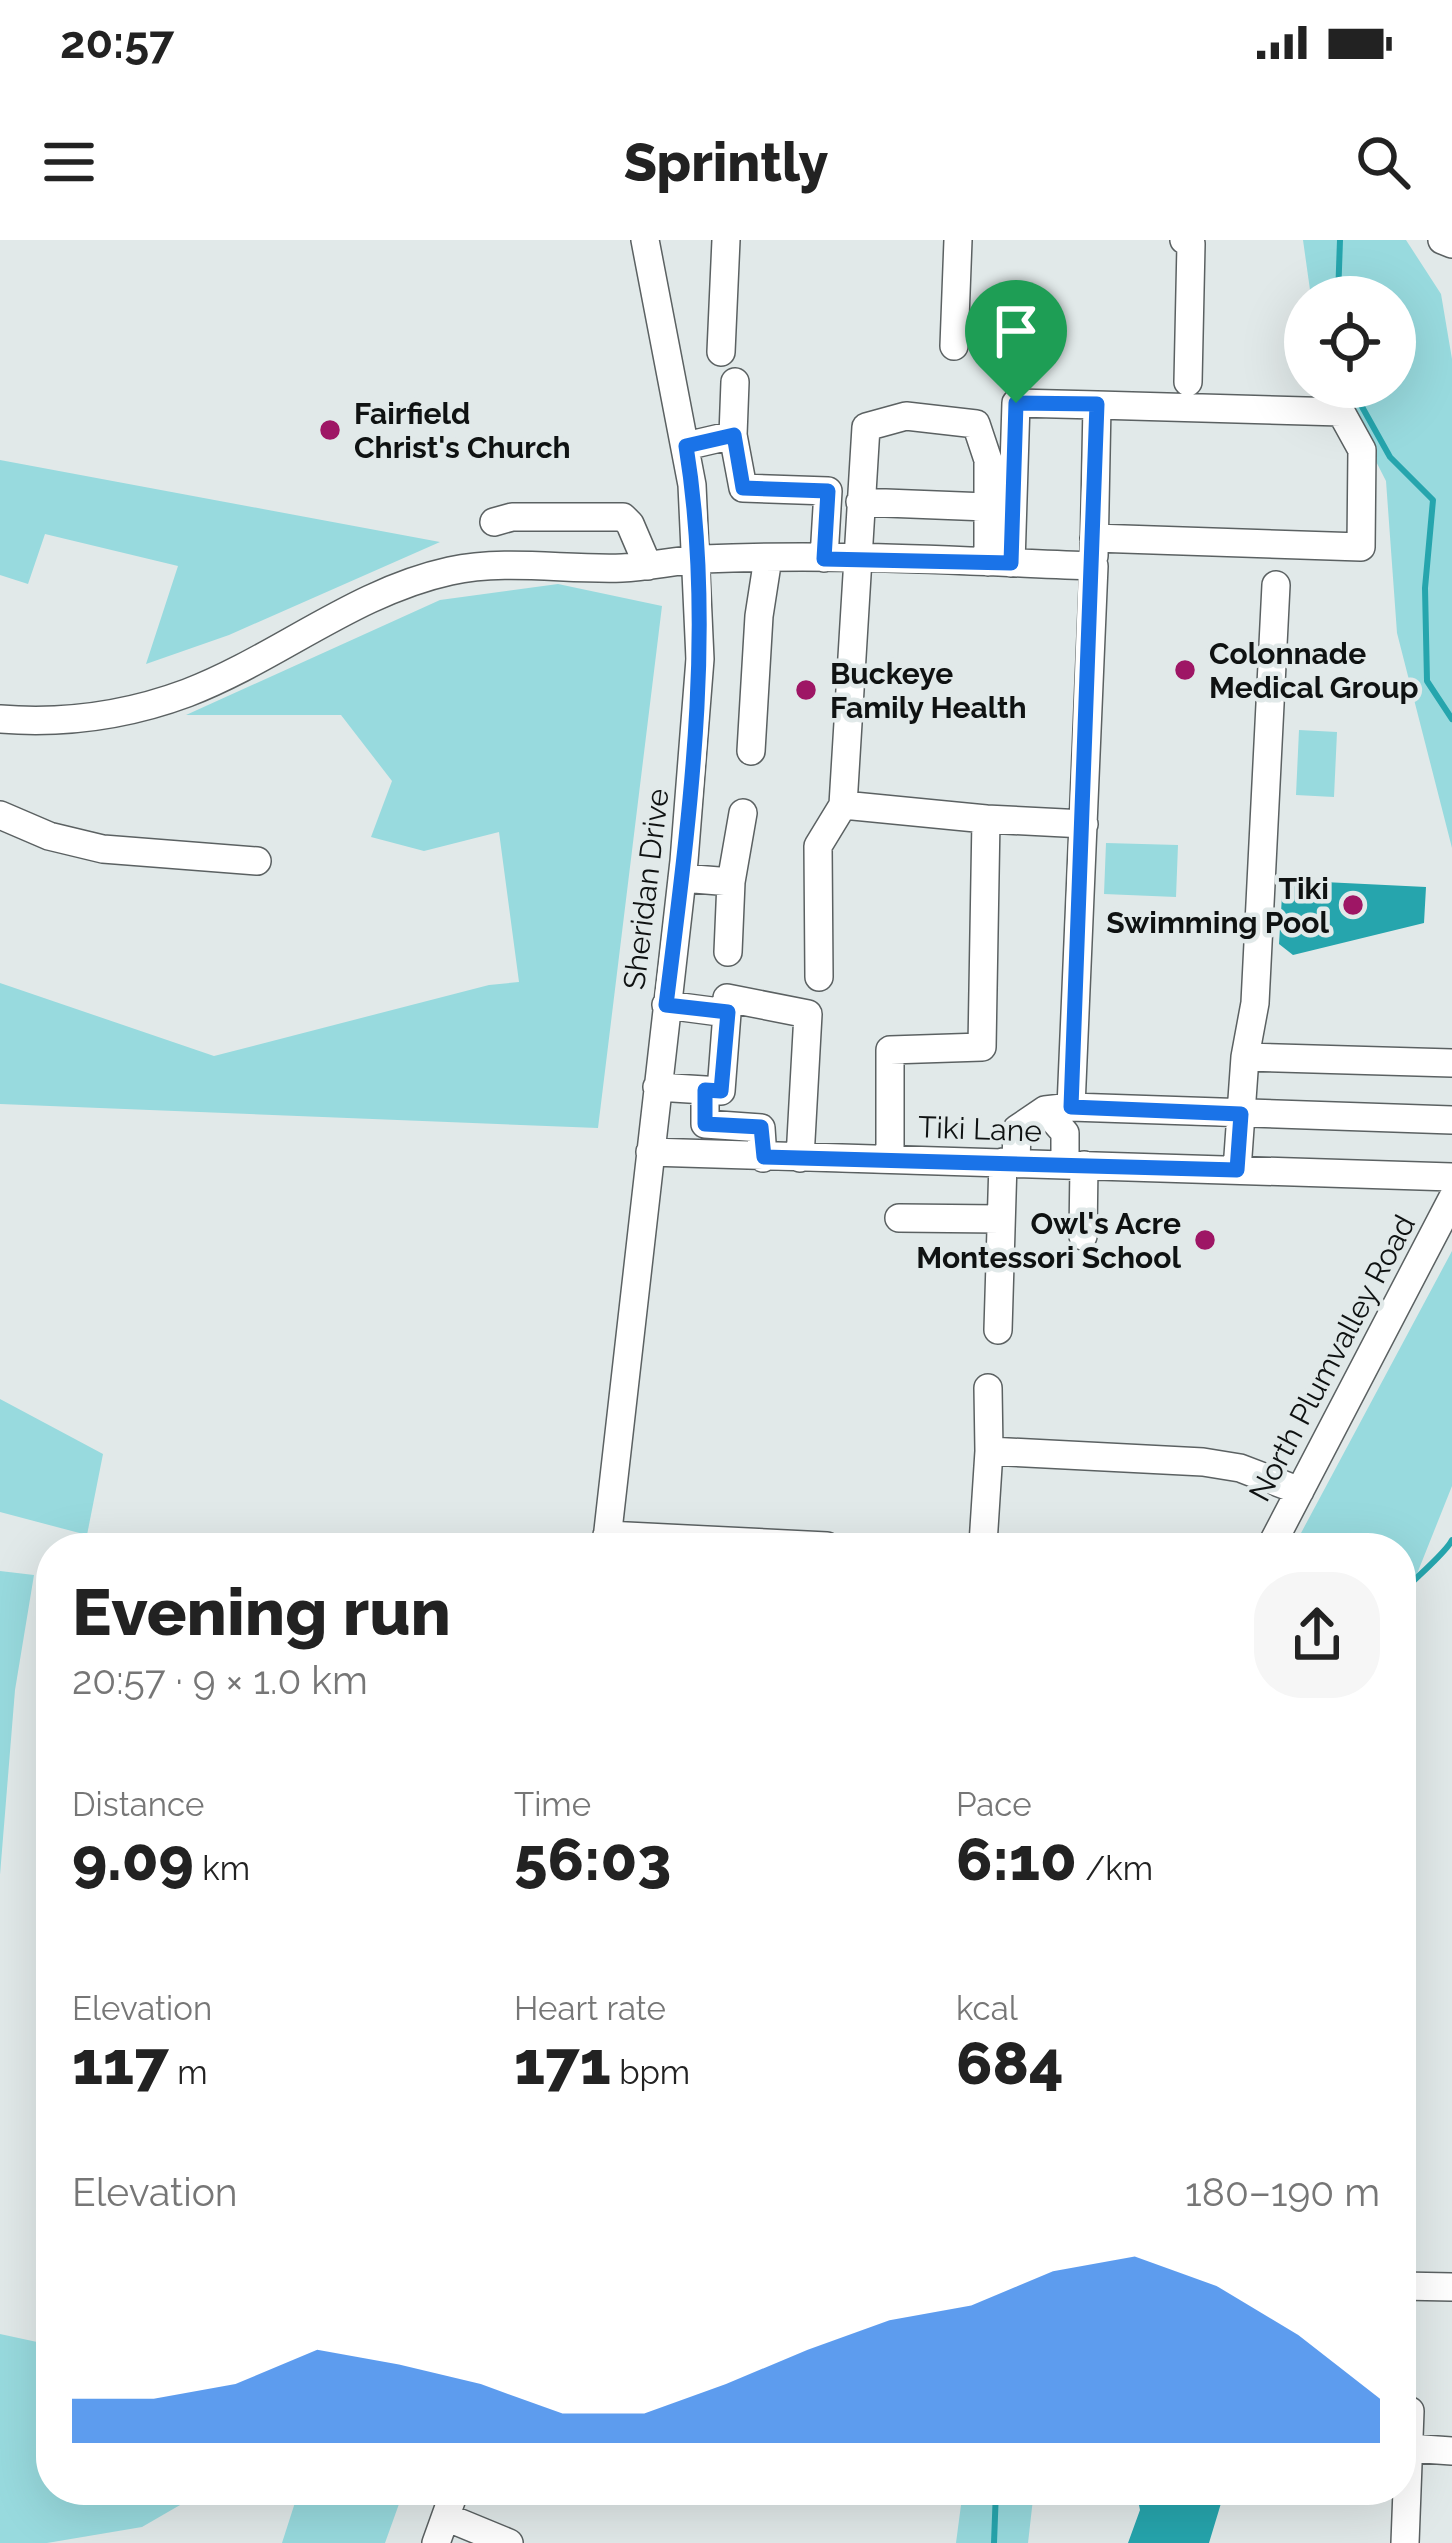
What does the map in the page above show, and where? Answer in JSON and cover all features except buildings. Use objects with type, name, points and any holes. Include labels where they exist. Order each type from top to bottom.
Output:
[{"type":"street","points":[[721,352],[726,240]]},
{"type":"street","points":[[955,346],[958,240]]},
{"type":"street","points":[[1184,240],[1192,244],[1188,382]]},
{"type":"street","points":[[1442,240],[1452,244]]},
{"type":"street","name":"Sheridan Drive","points":[[607,1533],[696,732],[698,559],[686,446],[654,243]]},
{"type":"street","points":[[735,382],[734,435],[743,488],[828,491],[824,559]]},
{"type":"street","points":[[0,719],[89,717],[187,693],[366,600],[447,572],[504,564],[648,566],[698,559],[999,562],[1094,552],[1361,547],[1362,450],[1342,412],[1016,403],[999,562]]},
{"type":"street","points":[[1083,1236],[1075,1165],[1058,1108],[1084,824],[1097,404]]},
{"type":"street","points":[[819,977],[818,846],[843,805],[866,427],[906,416],[976,424],[988,460],[987,506],[999,562]]},
{"type":"street","points":[[686,446],[734,435]]},
{"type":"street","points":[[860,502],[987,506]]},
{"type":"street","points":[[494,522],[512,517],[623,517],[648,566]]},
{"type":"street","points":[[751,751],[752,697],[768,559]]},
{"type":"street","points":[[1237,1170],[1245,1058],[1255,1003],[1276,585]]},
{"type":"street","points":[[843,805],[1084,824]]},
{"type":"street","points":[[728,952],[731,882],[743,813]]},
{"type":"street","points":[[0,815],[49,836],[103,849],[257,861]]},
{"type":"street","points":[[890,1159],[890,1050],[982,1047],[986,819]]},
{"type":"street","points":[[682,878],[731,882]]},
{"type":"street","points":[[657,1087],[721,1091],[727,998],[808,1014],[800,1158]]},
{"type":"street","points":[[666,1005],[728,1012]]},
{"type":"street","points":[[1245,1058],[1452,1063]]},
{"type":"street","points":[[705,1090],[705,1124],[761,1127],[764,1157]]},
{"type":"street","points":[[998,1330],[1000,1219],[1017,1130],[1058,1108],[1452,1120]]},
{"type":"street","name":"Tiki Lane","points":[[650,1152],[1452,1177]]},
{"type":"street","name":"North Plumvalley Road","points":[[1278,1533],[1452,1198]]},
{"type":"street","points":[[899,1218],[1000,1219]]},
{"type":"street","points":[[984,1533],[988,1388]]},
{"type":"street","points":[[989,1451],[1203,1462],[1240,1468],[1300,1491]]},
{"type":"street","points":[[1416,2286],[1452,2287]]},
{"type":"street","points":[[1416,2448],[1452,2451]]},
{"type":"street","points":[[1405,2543],[1407,2505]]},
{"type":"street","points":[[446,2517],[509,2543]]},
{"type":"shaded area","points":[[1303,240],[1406,240],[1441,294],[1452,359],[1452,848],[1397,633],[1386,481],[1349,408],[1416,408],[1416,276],[1308,276]]},
{"type":"shaded area","points":[[0,460],[440,542],[229,635],[146,664],[178,566],[45,534],[28,584],[0,575]]},
{"type":"shaded area","points":[[558,584],[662,606],[598,1128],[0,1104],[0,983],[214,1056],[489,985],[519,982],[499,832],[424,851],[371,837],[392,781],[341,715],[186,715],[440,600]]},
{"type":"shaded area","points":[[1299,730],[1337,732],[1334,797],[1296,795]]},
{"type":"shaded area","points":[[1106,843],[1178,845],[1176,897],[1104,894]]},
{"type":"shaded area","name":"Tiki Swimming Pool","points":[[1283,880],[1426,887],[1424,923],[1293,955],[1279,944]]},
{"type":"shaded area","points":[[1452,1251],[1452,1486],[1416,1576],[1416,1533],[1301,1533]]},
{"type":"shaded area","points":[[0,1399],[103,1454],[87,1533],[0,1512]]},
{"type":"shaded area","points":[[0,1571],[34,1575],[15,1690],[0,1875]]},
{"type":"shaded area","points":[[0,2334],[36,2342],[36,2505],[180,2505],[142,2527],[47,2543],[0,2543]]},
{"type":"shaded area","points":[[294,2505],[399,2505],[385,2543],[282,2543]]},
{"type":"shaded area","points":[[961,2505],[1032,2505],[1028,2543],[956,2543]]},
{"type":"shaded area","points":[[1139,2505],[1220,2505],[1209,2543],[1128,2543]]},
{"type":"waterway","points":[[1339,276],[1340,240]]},
{"type":"waterway","points":[[1363,408],[1390,457],[1433,500],[1425,588],[1427,681],[1452,719]]},
{"type":"waterway","points":[[1416,1579],[1452,1540]]},
{"type":"waterway","points":[[994,2543],[995,2505]]},
{"type":"place","name":"Fairfield Christ's Church","points":[[330,430]]},
{"type":"place","name":"Colonnade Medical Group","points":[[1185,670]]},
{"type":"place","name":"Buckeye Family Health","points":[[806,690]]},
{"type":"place","name":"Tiki Swimming Pool","points":[[1353,905]]},
{"type":"place","name":"Owl's Acre Montessori School","points":[[1205,1240]]},
{"type":"route","points":[[1016,403],[1097,404],[1071,1107],[1241,1114],[1237,1170],[764,1157],[761,1127],[705,1124],[705,1090],[721,1091],[728,1012],[666,1005],[684,861],[700,659],[698,559],[686,446],[734,435],[743,488],[828,491],[824,559],[1011,563],[1016,403]]}]
